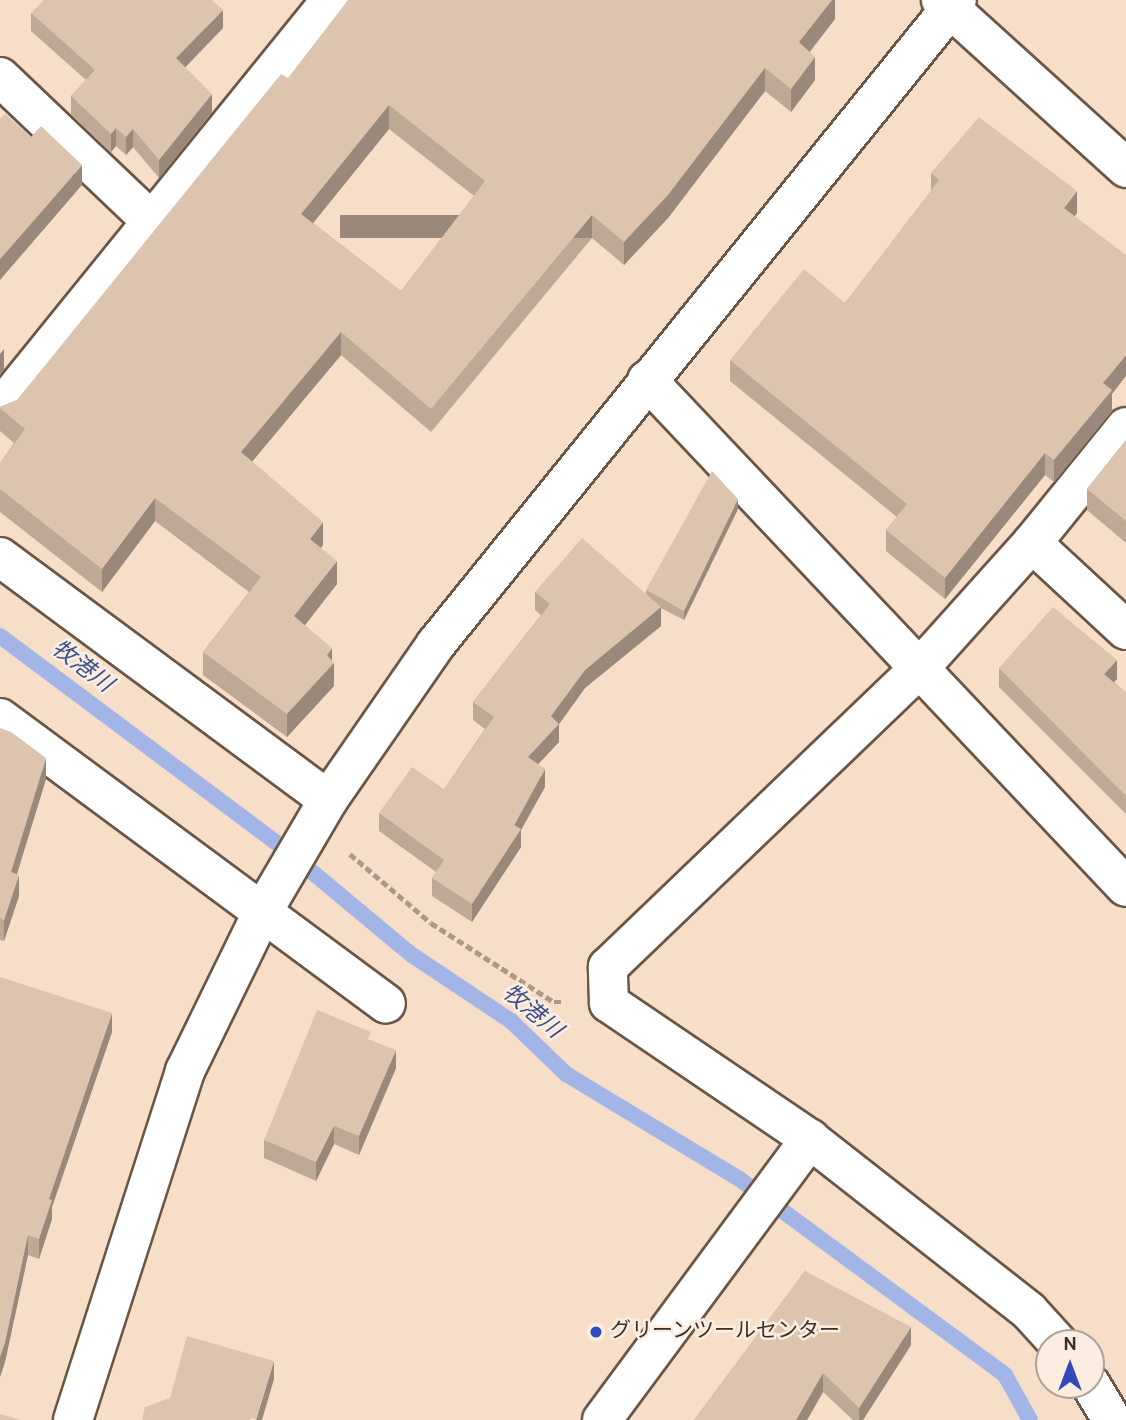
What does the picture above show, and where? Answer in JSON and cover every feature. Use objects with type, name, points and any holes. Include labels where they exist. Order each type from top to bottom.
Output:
[{"type":"street","points":[[0,409],[331,0]]},
{"type":"street","points":[[73,1420],[185,1071],[268,902],[327,824],[436,645],[949,3],[1126,168]]},
{"type":"street","points":[[0,77],[152,222]]},
{"type":"street","points":[[647,380],[917,671],[1126,887]]},
{"type":"street","points":[[1045,1329],[1029,1311],[810,1139],[609,1003],[608,967],[917,671],[936,645],[1032,543],[1126,427]]},
{"type":"street","points":[[1032,543],[1126,630]]},
{"type":"street","points":[[0,557],[327,824]]},
{"type":"street","points":[[0,718],[268,902],[386,1004]]},
{"type":"street","points":[[602,1420],[810,1139]]},
{"type":"street","points":[[1099,1399],[1112,1420]]},
{"type":"path","points":[[327,824],[431,923],[554,1002],[609,1003]]},
{"type":"building","points":[[44,0],[212,0],[223,10],[176,58],[212,94],[159,160],[133,129],[126,137],[116,128],[111,134],[71,96],[95,70],[31,13]]},
{"type":"building","points":[[348,0],[832,0],[799,42],[815,57],[791,89],[765,68],[668,195],[624,242],[592,215],[431,409],[341,332],[241,452],[323,522],[310,539],[337,561],[294,616],[332,648],[327,655],[334,663],[287,714],[203,652],[261,577],[155,498],[102,569],[0,489],[0,463],[25,429],[0,407],[17,400],[281,74],[288,78]],"holes":[[[389,105],[485,181],[401,291],[301,214]]]},
{"type":"building","points":[[5,114],[31,137],[41,126],[82,165],[0,259],[0,119]]},
{"type":"building","points":[[979,117],[1077,191],[1064,208],[1126,255],[1126,355],[1103,383],[1112,390],[1054,460],[1045,453],[945,578],[886,530],[907,504],[730,360],[804,269],[845,303],[939,180],[931,173]]},
{"type":"building","points":[[1126,440],[1126,521],[1087,489]]},
{"type":"building","points":[[712,471],[738,499],[684,611],[646,590]]},
{"type":"building","points":[[582,538],[661,607],[585,670],[551,716],[559,724],[528,757],[545,769],[514,825],[521,829],[472,904],[432,878],[444,860],[379,813],[412,767],[444,789],[494,717],[473,702],[550,604],[535,592]]},
{"type":"building","points":[[1053,607],[1117,660],[1104,674],[1126,693],[1126,796],[999,668]]},
{"type":"building","points":[[0,728],[11,732],[46,758],[11,872],[19,875],[4,920],[0,918]]},
{"type":"building","points":[[0,977],[112,1013],[49,1199],[52,1200],[39,1239],[28,1235],[0,1357]]},
{"type":"building","points":[[317,1010],[371,1032],[368,1039],[396,1050],[359,1136],[334,1126],[316,1162],[264,1140]]},
{"type":"building","points":[[805,1271],[911,1327],[859,1408],[823,1373],[796,1420],[694,1420]]},
{"type":"building","points":[[187,1336],[274,1361],[256,1419],[142,1420],[145,1407],[170,1398]]},
{"type":"building","points":[[0,1414],[21,1420],[0,1420]]},
{"type":"waterway","name":"牧港川","points":[[0,636],[287,851],[412,955],[511,1021],[566,1074],[738,1178],[1005,1375],[1030,1420]]},
{"type":"place","name":"グリーンツールセンター","points":[[596,1332]]}]
